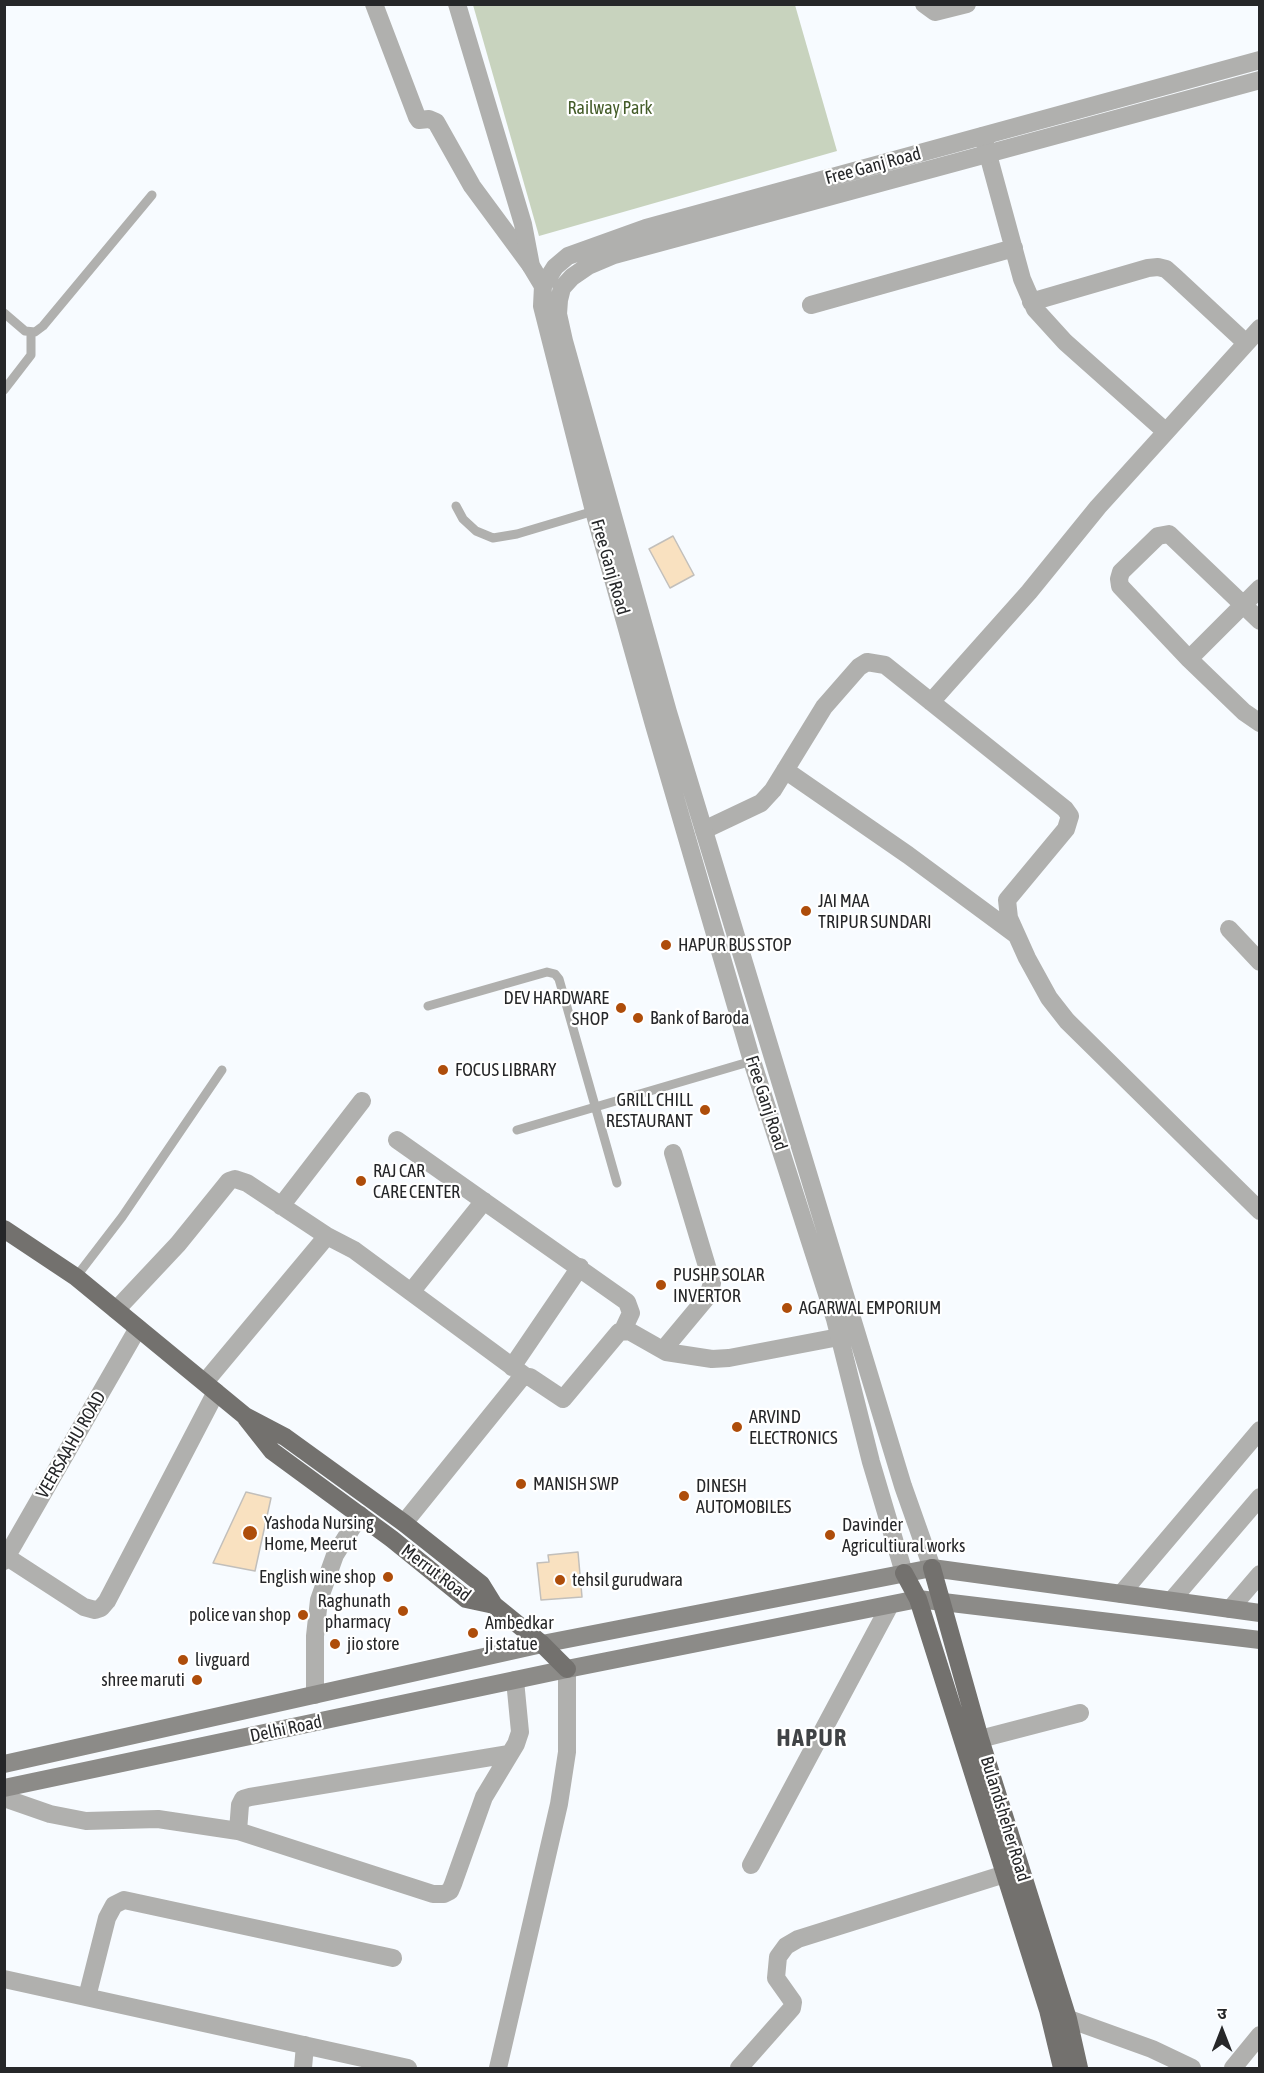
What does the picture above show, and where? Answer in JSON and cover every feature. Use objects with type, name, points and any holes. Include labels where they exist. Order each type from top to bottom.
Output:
[{"type":"main road","name":"Merrut Road","points":[[4,1229],[76,1277],[211,1387],[245,1416],[272,1451],[360,1515],[466,1599],[494,1605]]},
{"type":"main road","name":"Merrut Road","points":[[245,1416],[285,1437],[404,1523],[481,1584],[494,1605],[542,1644],[567,1669]]},
{"type":"main road","name":"Delhi Road","points":[[4,1764],[542,1644],[932,1568],[1260,1613]]},
{"type":"main road","name":"Bulandsheher Road","points":[[932,1568],[980,1739],[1068,2019],[1079,2068]]},
{"type":"main road","points":[[904,1573],[918,1599],[1048,2010],[1062,2068]]},
{"type":"main road","name":"Delhi Road","points":[[4,1788],[567,1669],[918,1599],[1260,1640]]},
{"type":"main road","points":[[718,1609],[727,1637]]},
{"type":"street","points":[[374,4],[417,117],[419,120],[434,119],[472,186],[543,286]]},
{"type":"street","points":[[457,4],[523,224],[531,266]]},
{"type":"street","points":[[924,4],[935,12],[967,4]]},
{"type":"street","name":"Free Ganj Road","points":[[904,1573],[871,1462],[839,1337],[752,1061],[594,511],[542,306],[543,286],[555,267],[568,256],[593,245],[646,228],[986,144],[1197,77],[1260,60]]},
{"type":"street","points":[[1197,77],[1202,96]]},
{"type":"street","points":[[1165,431],[1065,342],[1031,302],[986,144],[1202,96],[1260,80]]},
{"type":"street","points":[[892,169],[614,255],[588,266],[562,288],[558,314],[638,608],[704,830],[903,1486],[932,1568]]},
{"type":"street","points":[[811,305],[1014,248]]},
{"type":"street","points":[[1031,302],[1158,267],[1166,269],[1245,342]]},
{"type":"street","points":[[931,702],[1029,592],[1165,431],[1260,328]]},
{"type":"street","points":[[1260,621],[1169,534],[1158,536],[1121,572],[1120,586],[1189,659],[1244,712],[1260,723]]},
{"type":"street","points":[[1189,659],[1260,588]]},
{"type":"street","points":[[704,830],[761,803],[825,707],[859,667],[867,662],[885,665],[1065,809],[1070,816],[1066,829],[1009,895],[1006,905],[1017,936],[1038,980],[1067,1021],[1260,1210]]},
{"type":"street","points":[[785,770],[908,855],[1017,936]]},
{"type":"street","points":[[1229,929],[1260,962]]},
{"type":"street","points":[[281,1206],[362,1101]]},
{"type":"street","points":[[116,1310],[178,1244],[229,1181],[240,1179],[327,1236],[354,1250],[519,1371],[563,1399],[616,1334],[623,1330],[631,1313],[627,1302],[397,1140]]},
{"type":"street","points":[[663,1350],[708,1296],[712,1283],[673,1153]]},
{"type":"street","points":[[411,1292],[484,1201]]},
{"type":"street","points":[[6,1559],[84,1607],[95,1610],[107,1602],[211,1387],[327,1236]]},
{"type":"street","points":[[404,1523],[519,1371],[579,1268]]},
{"type":"street","name":"VEERSAAHU ROAD","points":[[6,1559],[138,1328]]},
{"type":"street","points":[[623,1330],[663,1350],[696,1358],[729,1358],[839,1337]]},
{"type":"street","points":[[1121,1594],[1260,1430]]},
{"type":"street","points":[[1171,1601],[1260,1497]]},
{"type":"street","points":[[315,1695],[315,1636],[319,1600],[335,1555],[360,1515]]},
{"type":"street","points":[[1230,1609],[1260,1574]]},
{"type":"street","points":[[751,1865],[890,1605]]},
{"type":"street","points":[[498,2068],[560,1804],[567,1752],[567,1669]]},
{"type":"street","points":[[4,1798],[50,1814],[86,1821],[158,1819],[238,1831],[433,1894],[444,1894],[453,1884],[484,1797],[520,1732],[515,1680]]},
{"type":"street","points":[[980,1739],[1080,1713]]},
{"type":"street","points":[[238,1831],[240,1805],[243,1799],[250,1797],[509,1754]]},
{"type":"street","points":[[739,2068],[792,2008],[793,2002],[776,1978],[778,1957],[786,1946],[798,1939],[1005,1874]]},
{"type":"street","points":[[87,1997],[107,1918],[114,1905],[124,1900],[393,1958]]},
{"type":"street","points":[[4,1978],[408,2068]]},
{"type":"street","points":[[1048,2010],[1152,2049],[1192,2068]]},
{"type":"street","points":[[1233,2068],[1260,2035]]},
{"type":"street","points":[[303,2068],[305,2045]]},
{"type":"lane","points":[[4,313],[26,331],[31,332],[43,326],[152,195]]},
{"type":"lane","points":[[4,390],[31,355],[31,332]]},
{"type":"lane","points":[[456,506],[463,519],[476,531],[493,538],[517,534],[594,511]]},
{"type":"lane","points":[[428,1006],[548,972],[555,974],[559,979],[617,1183]]},
{"type":"lane","points":[[517,1130],[752,1061]]},
{"type":"lane","points":[[76,1277],[122,1217],[222,1070]]},
{"type":"green space","name":"Railway Park","points":[[473,5],[795,5],[837,151],[539,236]]},
{"type":"building","points":[[673,536],[694,575],[670,588],[649,549]]},
{"type":"building","points":[[246,1492],[271,1498],[255,1571],[213,1563]]},
{"type":"building","name":"tehsil gurudwara","points":[[578,1552],[582,1597],[541,1600],[537,1563],[549,1562],[548,1555]]},
{"type":"place","name":"JAI MAA TRIPUR SUNDARI","points":[[806,911]]},
{"type":"place","name":"HAPUR BUS STOP","points":[[666,945]]},
{"type":"place","name":"DEV HARDWARE SHOP","points":[[621,1008]]},
{"type":"place","name":"Bank of Baroda","points":[[638,1018]]},
{"type":"place","name":"FOCUS LIBRARY","points":[[443,1070]]},
{"type":"place","name":"GRILL CHILL RESTAURANT","points":[[705,1110]]},
{"type":"place","name":"RAJ CAR CARE CENTER","points":[[361,1181]]},
{"type":"place","name":"PUSHP SOLAR INVERTOR","points":[[661,1285]]},
{"type":"place","name":"AGARWAL EMPORIUM","points":[[787,1308]]},
{"type":"place","name":"ARVIND ELECTRONICS","points":[[737,1427]]},
{"type":"place","name":"MANISH SWP","points":[[521,1484]]},
{"type":"place","name":"DINESH AUTOMOBILES","points":[[684,1496]]},
{"type":"place","name":"Yashoda Nursing Home, Meerut","points":[[250,1533]]},
{"type":"place","name":"Davinder Agricultiural works","points":[[830,1535]]},
{"type":"place","name":"English wine shop","points":[[388,1577]]},
{"type":"place","name":"tehsil gurudwara","points":[[560,1580]]},
{"type":"place","name":"Raghunath pharmacy","points":[[403,1611]]},
{"type":"place","name":"police van shop","points":[[303,1615]]},
{"type":"place","name":"Ambedkar ji statue","points":[[473,1633]]},
{"type":"place","name":"jio store","points":[[335,1644]]},
{"type":"place","name":"livguard","points":[[183,1660]]},
{"type":"place","name":"shree maruti","points":[[197,1680]]},
{"type":"district","name":"HAPUR","points":[[812,1738]]}]
